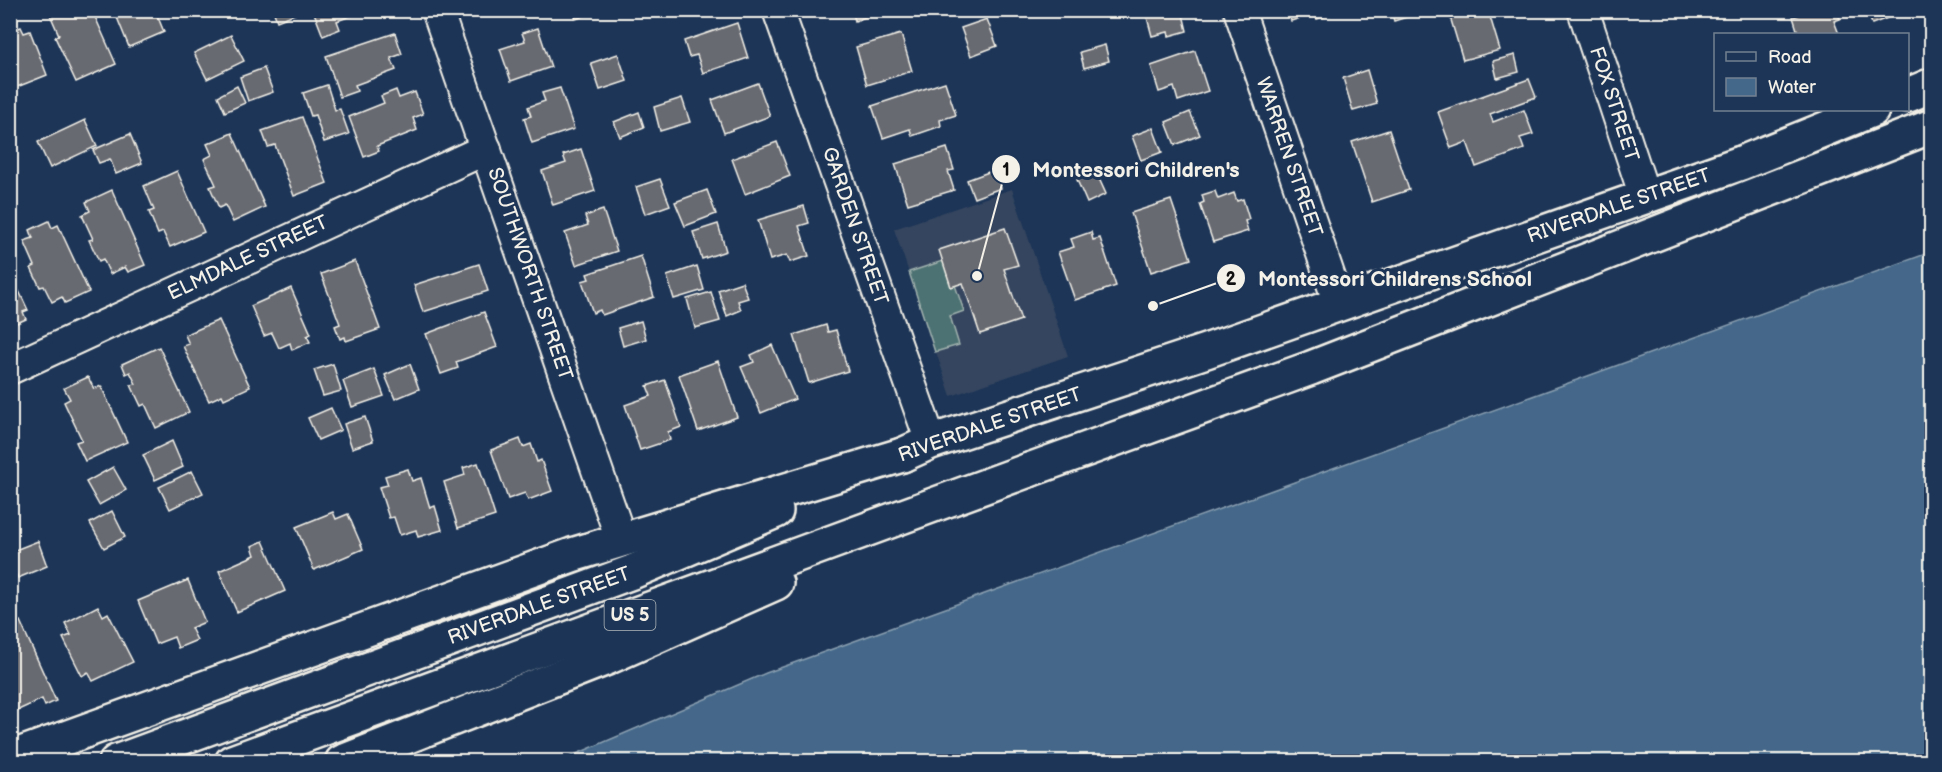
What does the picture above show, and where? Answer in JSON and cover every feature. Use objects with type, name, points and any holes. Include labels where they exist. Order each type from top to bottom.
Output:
[{"type":"main road","points":[[1909,95],[1932,85]]},
{"type":"main road","name":"RIVERDALE STREET","points":[[116,762],[632,572],[708,541],[931,442],[1206,351],[1645,197],[1741,163],[1870,111]]},
{"type":"main road","name":"RIVERDALE STREET","points":[[232,762],[1311,368],[1932,126]]},
{"type":"main road","points":[[10,758],[572,555],[902,455]]},
{"type":"main road","points":[[342,762],[607,658],[1029,470]]},
{"type":"street","name":"SOUTHWORTH STREET","points":[[437,10],[621,539]]},
{"type":"street","name":"GARDEN STREET","points":[[778,10],[931,442]]},
{"type":"street","name":"WARREN STREET","points":[[1239,10],[1339,304]]},
{"type":"street","name":"FOX STREET","points":[[1583,10],[1645,197]]},
{"type":"street","name":"ELMDALE STREET","points":[[10,369],[486,149]]},
{"type":"shaded area","points":[[1012,189],[1068,356],[951,396],[894,229]]},
{"type":"green space","points":[[943,261],[964,311],[950,316],[959,345],[935,352],[909,272]]},
{"type":"water","points":[[1931,252],[1931,761],[560,761],[766,673]]},
{"type":"building","points":[[48,10],[92,10],[116,64],[76,82],[55,37],[59,35]]},
{"type":"building","points":[[114,10],[155,10],[164,32],[129,47]]},
{"type":"building","points":[[273,10],[301,10],[302,11],[277,21]]},
{"type":"building","points":[[313,10],[367,10],[337,21],[340,29],[323,36]]},
{"type":"building","points":[[573,10],[599,10],[576,19]]},
{"type":"building","points":[[852,10],[884,10],[855,21]]},
{"type":"building","points":[[1145,10],[1182,10],[1187,31],[1169,36],[1168,32],[1152,36]]},
{"type":"building","points":[[1288,10],[1338,10],[1338,12],[1317,19],[1316,13],[1291,21]]},
{"type":"building","points":[[1391,10],[1408,10],[1410,16],[1394,21]]},
{"type":"building","points":[[1448,10],[1488,10],[1500,50],[1463,60]]},
{"type":"building","points":[[1797,10],[1837,10],[1840,19],[1834,21],[1839,33],[1798,33],[1793,17],[1799,15]]},
{"type":"building","points":[[1867,10],[1908,10],[1872,24]]},
{"type":"building","points":[[987,19],[997,46],[971,56],[961,28]]},
{"type":"building","points":[[737,23],[748,58],[703,73],[697,55],[689,57],[684,41]]},
{"type":"building","points":[[21,27],[24,33],[30,31],[47,75],[12,89],[10,84],[10,31]]},
{"type":"building","points":[[538,28],[551,67],[511,81],[500,49],[525,41],[522,33]]},
{"type":"building","points":[[395,33],[402,54],[391,58],[396,70],[355,85],[357,91],[340,97],[326,56]]},
{"type":"building","points":[[901,34],[912,71],[867,85],[856,47]]},
{"type":"building","points":[[231,35],[244,61],[207,79],[194,53]]},
{"type":"building","points":[[1105,45],[1109,61],[1084,68],[1080,52]]},
{"type":"building","points":[[1195,51],[1208,91],[1178,101],[1174,87],[1159,92],[1151,66]]},
{"type":"building","points":[[618,54],[627,81],[600,90],[591,63]]},
{"type":"building","points":[[1515,55],[1519,72],[1497,78],[1493,61]]},
{"type":"building","points":[[264,68],[273,92],[248,101],[240,77]]},
{"type":"building","points":[[1367,70],[1377,104],[1353,111],[1343,78]]},
{"type":"building","points":[[1529,79],[1536,97],[1490,114],[1493,122],[1524,110],[1533,134],[1520,138],[1524,149],[1476,167],[1467,142],[1451,148],[1438,112]]},
{"type":"building","points":[[945,82],[956,115],[940,120],[941,126],[912,136],[910,129],[883,138],[872,106]]},
{"type":"building","points":[[758,83],[770,116],[724,133],[712,100]]},
{"type":"building","points":[[327,85],[335,110],[340,109],[349,134],[324,142],[315,115],[311,116],[303,93]]},
{"type":"building","points":[[237,86],[245,103],[225,112],[218,96]]},
{"type":"building","points":[[560,88],[574,129],[532,143],[524,118],[531,116],[528,107],[545,101],[542,93]]},
{"type":"building","points":[[396,90],[399,98],[415,92],[423,114],[413,118],[417,130],[377,146],[379,151],[364,157],[349,117],[384,103],[381,96]]},
{"type":"building","points":[[682,98],[690,122],[660,131],[654,107]]},
{"type":"building","points":[[639,112],[644,127],[620,137],[614,122]]},
{"type":"building","points":[[1190,112],[1200,135],[1175,145],[1166,122]]},
{"type":"building","points":[[302,117],[327,183],[294,196],[275,145],[268,147],[262,131]]},
{"type":"building","points":[[85,120],[97,146],[50,168],[38,142]]},
{"type":"building","points":[[1153,128],[1162,152],[1141,160],[1132,136]]},
{"type":"building","points":[[1389,130],[1409,190],[1372,202],[1352,142]]},
{"type":"building","points":[[232,133],[265,207],[233,222],[225,205],[219,208],[210,187],[216,185],[204,159],[212,155],[207,144]]},
{"type":"building","points":[[130,134],[142,163],[116,174],[110,159],[99,163],[93,150]]},
{"type":"building","points":[[777,142],[790,176],[745,194],[732,159]]},
{"type":"building","points":[[947,148],[954,170],[948,171],[954,190],[908,204],[895,164]]},
{"type":"building","points":[[581,149],[595,191],[553,205],[542,171],[566,163],[563,155]]},
{"type":"building","points":[[994,170],[1001,188],[974,198],[967,180]]},
{"type":"building","points":[[177,171],[204,232],[170,247],[163,232],[158,234],[149,212],[154,210],[144,186]]},
{"type":"building","points":[[1096,172],[1106,194],[1087,203],[1077,180]]},
{"type":"building","points":[[660,179],[670,205],[645,214],[636,187]]},
{"type":"building","points":[[112,190],[145,265],[128,272],[125,267],[110,274],[103,259],[99,261],[89,240],[93,239],[82,215],[90,211],[86,202]]},
{"type":"building","points":[[707,190],[716,214],[685,226],[675,202]]},
{"type":"building","points":[[1215,191],[1218,199],[1234,193],[1237,201],[1243,199],[1249,219],[1245,221],[1248,231],[1213,242],[1200,204],[1204,202],[1202,195]]},
{"type":"building","points":[[1171,200],[1191,259],[1151,272],[1131,213]]},
{"type":"building","points":[[804,206],[809,223],[799,226],[809,256],[790,262],[787,255],[770,260],[758,220]]},
{"type":"building","points":[[603,210],[617,251],[576,265],[565,233],[588,225],[585,216]]},
{"type":"building","points":[[49,221],[52,228],[58,225],[89,292],[65,303],[62,297],[52,302],[44,286],[40,287],[31,268],[35,266],[24,241],[33,238],[30,230]]},
{"type":"building","points":[[718,224],[726,251],[702,259],[693,232]]},
{"type":"building","points":[[1005,228],[1018,265],[1004,269],[1021,320],[980,334],[963,283],[951,287],[939,250]]},
{"type":"building","points":[[1091,232],[1093,240],[1100,238],[1116,286],[1075,300],[1058,252],[1074,247],[1071,239]]},
{"type":"building","points":[[641,256],[654,297],[602,315],[600,310],[593,313],[582,281],[589,279],[587,274]]},
{"type":"building","points":[[355,261],[380,329],[346,341],[345,337],[340,339],[335,326],[340,324],[321,274]]},
{"type":"building","points":[[479,264],[488,291],[423,312],[414,285]]},
{"type":"building","points":[[697,266],[704,290],[674,299],[667,276]]},
{"type":"building","points":[[10,272],[28,310],[23,312],[26,319],[10,326]]},
{"type":"building","points":[[742,282],[748,298],[738,301],[741,310],[727,316],[718,290]]},
{"type":"building","points":[[291,288],[311,334],[307,336],[310,342],[292,350],[290,343],[279,348],[272,333],[264,336],[251,306]]},
{"type":"building","points":[[711,292],[720,321],[695,328],[687,299]]},
{"type":"building","points":[[484,312],[497,347],[456,362],[458,368],[441,374],[426,334]]},
{"type":"building","points":[[219,320],[250,387],[224,399],[222,395],[209,401],[183,346],[189,344],[185,335]]},
{"type":"building","points":[[641,321],[646,339],[623,346],[618,328]]},
{"type":"building","points":[[826,325],[828,332],[836,330],[848,371],[809,383],[794,335]]},
{"type":"building","points":[[772,345],[795,399],[761,413],[741,367],[754,362],[751,355]]},
{"type":"building","points":[[159,347],[189,412],[156,428],[145,404],[141,406],[131,385],[136,384],[130,372],[126,374],[122,364]]},
{"type":"building","points":[[718,361],[737,417],[698,431],[679,375]]},
{"type":"building","points":[[333,364],[341,391],[323,396],[314,370]]},
{"type":"building","points":[[410,364],[419,389],[395,399],[385,375]]},
{"type":"building","points":[[374,369],[384,396],[352,407],[343,381]]},
{"type":"building","points":[[88,377],[94,389],[101,386],[127,442],[85,461],[76,442],[82,440],[64,402],[70,399],[64,388]]},
{"type":"building","points":[[665,380],[681,427],[668,432],[670,440],[640,450],[625,405],[651,396],[647,386]]},
{"type":"building","points":[[331,408],[341,430],[318,440],[308,418]]},
{"type":"building","points":[[365,417],[373,441],[352,448],[344,424]]},
{"type":"building","points":[[520,439],[523,447],[531,444],[537,462],[541,460],[552,491],[528,500],[525,493],[508,499],[491,450]]},
{"type":"building","points":[[172,441],[183,467],[155,480],[143,455]]},
{"type":"building","points":[[478,463],[495,516],[458,528],[444,482],[465,475],[463,468]]},
{"type":"building","points":[[113,467],[126,490],[99,505],[86,482]]},
{"type":"building","points":[[408,469],[412,481],[421,478],[430,508],[435,506],[442,530],[418,537],[416,530],[400,535],[394,517],[389,518],[379,487],[388,485],[385,476]]},
{"type":"building","points":[[192,471],[203,493],[170,509],[159,487]]},
{"type":"building","points":[[112,511],[125,537],[104,548],[90,523]]},
{"type":"building","points":[[333,512],[336,519],[348,514],[363,549],[314,570],[296,527]]},
{"type":"building","points":[[38,541],[47,566],[18,578],[10,559],[10,552]]},
{"type":"building","points":[[263,541],[285,591],[237,612],[219,571],[255,555],[252,546]]},
{"type":"building","points":[[188,580],[205,622],[191,628],[197,640],[178,648],[174,637],[156,644],[138,601]]},
{"type":"building","points":[[98,606],[103,616],[108,613],[133,662],[93,681],[88,672],[82,676],[63,638],[71,635],[65,623]]},
{"type":"building","points":[[20,621],[56,701],[45,706],[42,699],[14,712],[10,704],[10,625]]},
{"type":"place","name":"Montessori Children's","points":[[977,276]]},
{"type":"place","name":"Montessori Childrens School","points":[[1153,306]]}]
